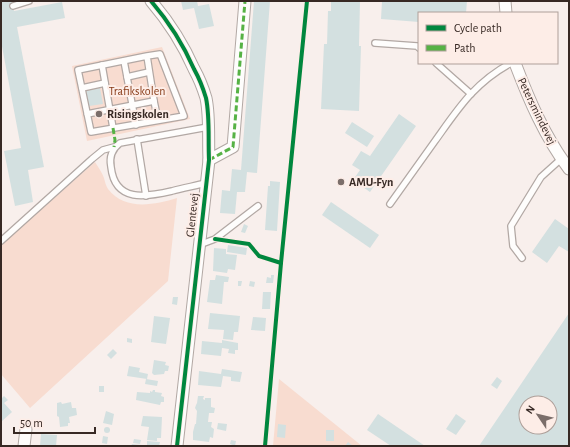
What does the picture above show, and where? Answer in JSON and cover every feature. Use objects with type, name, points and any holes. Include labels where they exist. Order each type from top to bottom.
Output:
[{"type":"street","name":"Glentevej","points":[[152,1],[168,21],[185,49],[198,78],[206,98],[208,127],[209,160],[178,446]]},
{"type":"street","points":[[209,160],[233,147],[245,1]]},
{"type":"street","points":[[505,1],[506,12]]},
{"type":"street","name":"Petersmindevej","points":[[515,64],[530,101],[561,159],[569,169]]},
{"type":"street","points":[[24,446],[26,429]]},
{"type":"lane","points":[[13,6],[29,1]]},
{"type":"lane","points":[[375,44],[418,47]]},
{"type":"lane","points":[[160,54],[184,116],[91,132],[78,70],[147,56],[160,54]]},
{"type":"lane","points":[[147,56],[158,120]]},
{"type":"lane","points":[[124,61],[136,124]]},
{"type":"lane","points":[[437,64],[471,94]]},
{"type":"lane","points":[[390,204],[459,107],[486,79],[497,70],[509,64]]},
{"type":"lane","points":[[102,65],[113,128]]},
{"type":"lane","points":[[127,77],[149,72]]},
{"type":"lane","points":[[82,88],[105,83]]},
{"type":"lane","points":[[87,114],[154,101]]},
{"type":"lane","points":[[1,241],[103,150],[114,147],[120,142],[208,127]]},
{"type":"lane","points":[[137,139],[146,196]]},
{"type":"lane","points":[[114,147],[110,161],[111,172],[117,185],[129,194],[146,196],[206,183]]},
{"type":"lane","name":"Petersmindevej","points":[[522,258],[513,246],[511,226],[541,177],[561,159]]},
{"type":"lane","points":[[199,246],[215,239],[258,206]]},
{"type":"green space","name":"Trafikskolen","points":[[162,47],[190,119],[87,141],[72,66]]},
{"type":"green space","points":[[95,162],[108,189],[123,201],[150,204],[177,198],[168,281],[30,408],[1,374],[1,245]]},
{"type":"green space","points":[[279,379],[362,446],[273,446]]},
{"type":"building","points":[[1,1],[12,1],[14,11],[62,2],[65,18],[17,27],[44,167],[28,170],[33,202],[15,206],[4,151],[21,148],[1,41]]},
{"type":"building","points":[[181,1],[197,1],[198,6],[209,4],[214,26],[199,29],[194,8],[183,10]]},
{"type":"building","points":[[254,1],[270,1],[257,173],[247,172],[245,192],[237,192],[235,214],[220,213],[222,190],[230,191],[232,169],[241,170]]},
{"type":"building","points":[[331,1],[360,1],[359,46],[361,46],[359,111],[321,109],[324,44],[327,44],[328,11],[331,11]]},
{"type":"building","points":[[382,1],[467,1],[466,12],[418,12],[418,22],[381,19]]},
{"type":"building","points":[[100,88],[103,104],[89,106],[86,91]]},
{"type":"building","points":[[399,114],[416,126],[370,192],[353,180],[360,170],[352,165],[361,151],[370,156]]},
{"type":"building","points":[[352,122],[374,136],[367,147],[345,133]]},
{"type":"building","points":[[270,181],[280,182],[277,231],[265,230],[268,186],[270,186]]},
{"type":"building","points":[[331,202],[379,235],[370,248],[322,215]]},
{"type":"building","points":[[555,219],[569,229],[569,252],[559,246],[547,263],[532,252]]},
{"type":"building","points":[[244,224],[248,226],[245,233],[241,232]]},
{"type":"building","points":[[228,245],[247,248],[246,255],[227,252]]},
{"type":"building","points":[[214,248],[226,249],[226,254],[237,255],[235,270],[228,269],[227,273],[213,271]]},
{"type":"building","points":[[216,275],[229,277],[228,282],[224,282],[222,304],[207,302],[210,280],[215,280]]},
{"type":"building","points":[[271,275],[274,275],[273,283],[266,283],[267,277],[271,278]]},
{"type":"building","points":[[238,281],[242,281],[241,286],[238,286]]},
{"type":"building","points":[[250,281],[255,282],[254,287],[249,286]]},
{"type":"building","points":[[263,292],[271,292],[270,309],[262,309]]},
{"type":"building","points":[[173,297],[178,297],[177,305],[172,304]]},
{"type":"building","points":[[210,313],[240,316],[238,332],[234,332],[233,340],[223,339],[224,330],[208,329]]},
{"type":"building","points":[[569,313],[569,446],[479,446]]},
{"type":"building","points":[[154,316],[170,318],[166,344],[151,342]]},
{"type":"building","points":[[253,317],[266,318],[265,331],[251,330]]},
{"type":"building","points":[[127,338],[132,339],[132,343],[127,342]]},
{"type":"building","points":[[222,340],[238,343],[238,350],[235,350],[235,354],[228,353],[229,349],[222,348],[221,356],[201,354],[202,341],[222,343]]},
{"type":"building","points":[[113,349],[117,353],[111,359],[107,355]]},
{"type":"building","points":[[154,360],[166,362],[165,365],[169,366],[168,371],[165,371],[164,374],[154,375],[152,373]]},
{"type":"building","points":[[129,366],[140,368],[139,372],[148,374],[147,379],[127,376]]},
{"type":"building","points":[[222,369],[242,372],[240,382],[231,381],[231,377],[223,376],[221,387],[198,385],[199,371],[221,374]]},
{"type":"building","points":[[497,377],[502,381],[497,389],[491,385]]},
{"type":"building","points":[[146,379],[158,381],[157,386],[145,384]]},
{"type":"building","points":[[99,386],[104,386],[104,392],[99,392]]},
{"type":"building","points":[[155,390],[155,392],[162,393],[161,396],[164,397],[164,402],[161,402],[160,405],[136,400],[137,392],[150,393],[150,391],[152,392]]},
{"type":"building","points":[[4,396],[8,400],[4,403],[12,412],[1,422],[1,399]]},
{"type":"building","points":[[198,396],[204,396],[203,399],[205,400],[205,398],[211,398],[211,407],[215,408],[214,413],[209,413],[208,422],[212,422],[211,427],[214,429],[213,438],[210,437],[209,442],[193,440],[197,411],[195,408]]},
{"type":"building","points":[[61,402],[62,404],[71,402],[72,408],[76,408],[77,415],[69,417],[70,423],[68,423],[68,426],[60,427],[59,417],[57,416],[57,403]]},
{"type":"building","points":[[106,411],[114,414],[112,425],[103,423]]},
{"type":"building","points":[[378,414],[425,446],[391,446],[367,430]]},
{"type":"building","points":[[456,414],[466,421],[456,435],[446,429]]},
{"type":"building","points":[[143,416],[162,417],[161,438],[157,438],[157,441],[147,440],[149,427],[141,426]]},
{"type":"building","points":[[218,423],[227,424],[226,431],[217,429]]},
{"type":"building","points":[[278,424],[286,425],[285,438],[277,437]]},
{"type":"building","points":[[107,427],[110,430],[107,433],[104,430]]},
{"type":"building","points":[[326,430],[334,430],[334,441],[326,441]]},
{"type":"building","points":[[41,434],[57,435],[56,446],[40,446]]},
{"type":"building","points":[[103,436],[108,437],[107,444],[102,443]]},
{"type":"building","points":[[134,439],[141,440],[140,444],[133,443]]},
{"type":"building","points":[[231,440],[236,441],[235,446],[230,444]]},
{"type":"building","points":[[147,441],[160,442],[159,446],[148,446]]},
{"type":"building","points":[[348,442],[353,446],[345,446]]},
{"type":"building","points":[[132,444],[142,445],[142,446],[131,446]]},
{"type":"marked path","points":[[209,160],[233,147],[245,1]]},
{"type":"marked path","points":[[113,128],[115,140],[114,147]]},
{"type":"cycle path","points":[[151,1],[170,25],[198,76],[206,98],[208,113],[209,160],[177,446]]},
{"type":"cycle path","points":[[265,446],[281,263],[307,1]]},
{"type":"cycle path","points":[[215,239],[249,244],[259,256],[281,263]]},
{"type":"place","name":"Risingskolen","points":[[99,114]]},
{"type":"place","name":"AMU-Fyn","points":[[341,182]]}]
